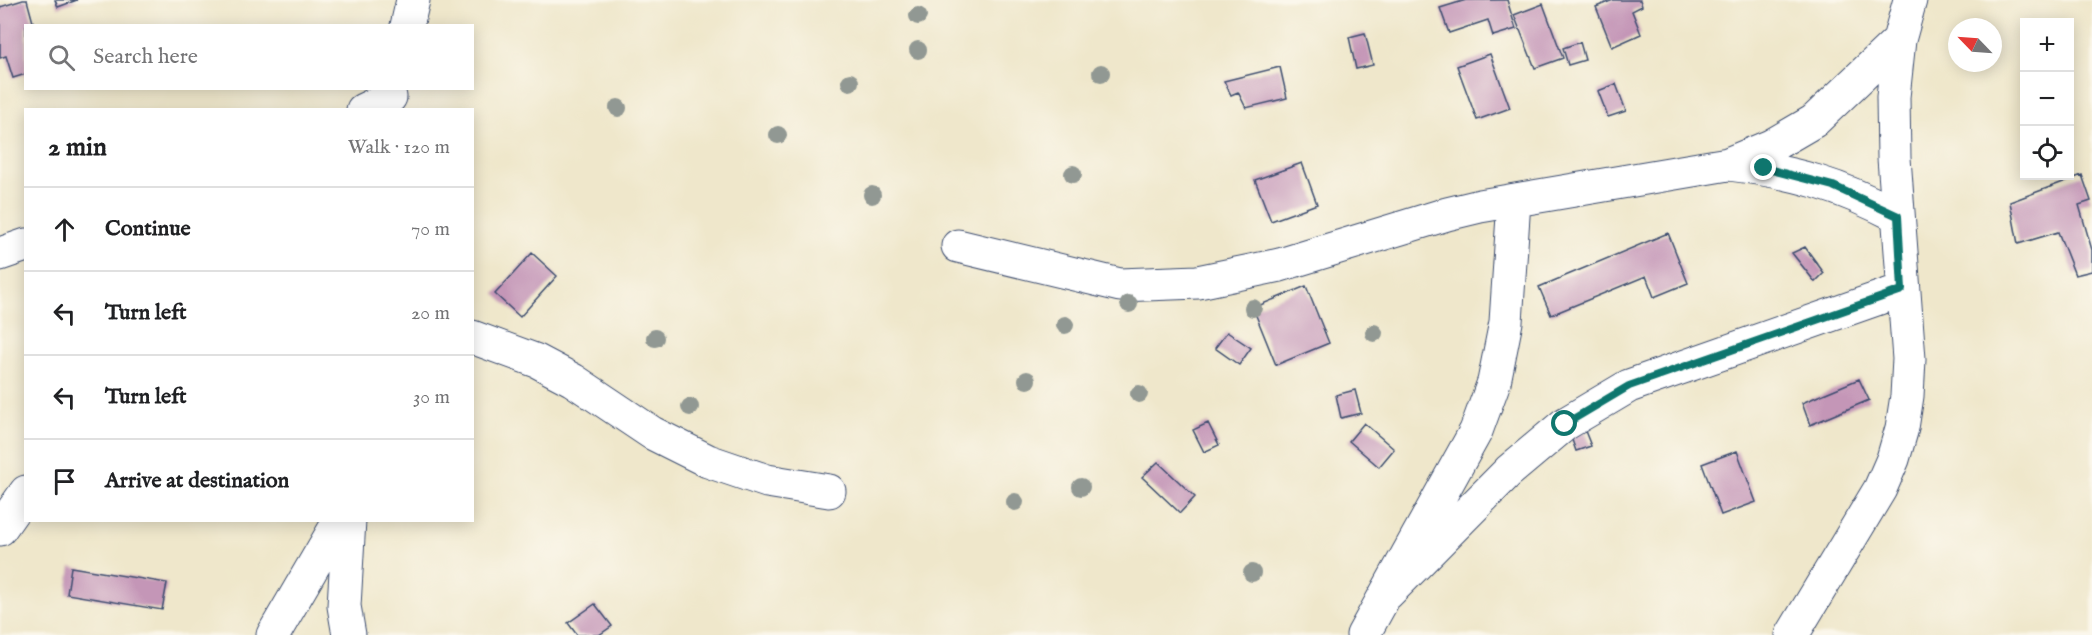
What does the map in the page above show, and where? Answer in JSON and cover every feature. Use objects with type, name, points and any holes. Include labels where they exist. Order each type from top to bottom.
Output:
[{"type":"street","points":[[407,24],[413,0]]},
{"type":"street","points":[[1792,635],[1870,508],[1893,459],[1902,428],[1909,359],[1902,290],[1894,158],[1893,97],[1899,40],[1910,0]]},
{"type":"street","points":[[957,246],[1120,285],[1198,282],[1280,265],[1447,214],[1728,164],[1771,146],[1814,121],[1899,40]]},
{"type":"street","points":[[1728,164],[1775,170],[1833,186],[1898,216]]},
{"type":"street","points":[[1364,635],[1476,431],[1494,382],[1506,322],[1514,201]]},
{"type":"street","points":[[0,254],[24,246]]},
{"type":"street","points":[[1387,594],[1509,471],[1565,424],[1629,386],[1902,290]]},
{"type":"street","points":[[474,338],[498,345],[573,380],[652,433],[708,461],[767,481],[829,491]]},
{"type":"street","points":[[0,529],[24,495]]},
{"type":"street","points":[[273,635],[339,522]]},
{"type":"street","points":[[349,522],[344,606],[349,635]]},
{"type":"building","points":[[27,0],[33,24],[24,24],[24,75],[13,78],[6,56],[0,58],[0,7]]},
{"type":"building","points":[[55,0],[77,0],[58,7]]},
{"type":"building","points":[[1466,0],[1507,0],[1516,29],[1493,36],[1488,20],[1449,33],[1440,8]]},
{"type":"building","points":[[1613,0],[1640,0],[1642,6],[1632,11],[1641,34],[1612,47],[1596,7]]},
{"type":"building","points":[[1543,4],[1563,58],[1535,68],[1514,15]]},
{"type":"building","points":[[1365,33],[1373,65],[1356,69],[1349,37]]},
{"type":"building","points":[[1580,42],[1585,60],[1568,65],[1563,48]]},
{"type":"building","points":[[1490,54],[1510,108],[1477,120],[1457,66]]},
{"type":"building","points":[[1280,67],[1287,98],[1246,108],[1238,92],[1231,95],[1224,81]]},
{"type":"building","points":[[1616,84],[1626,111],[1608,117],[1598,91]]},
{"type":"building","points":[[1302,163],[1317,204],[1271,221],[1255,180]]},
{"type":"building","points":[[2082,175],[2091,201],[2079,205],[2092,250],[2092,271],[2075,275],[2058,232],[2018,244],[2010,202],[2074,180]]},
{"type":"building","points":[[1668,233],[1688,283],[1654,297],[1646,276],[1551,315],[1539,287]]},
{"type":"building","points":[[1805,247],[1824,273],[1815,282],[1792,253]]},
{"type":"building","points":[[532,253],[557,276],[520,317],[495,294]]},
{"type":"building","points":[[1306,286],[1329,343],[1276,365],[1253,308]]},
{"type":"building","points":[[1227,332],[1251,348],[1239,365],[1215,348]]},
{"type":"building","points":[[1859,379],[1869,400],[1810,425],[1802,403]]},
{"type":"building","points":[[1355,390],[1361,413],[1341,418],[1336,395]]},
{"type":"building","points":[[1208,423],[1219,445],[1204,452],[1193,430]]},
{"type":"building","points":[[1364,423],[1394,449],[1379,467],[1349,441]]},
{"type":"building","points":[[1585,431],[1591,446],[1576,451],[1571,437]]},
{"type":"building","points":[[1737,451],[1756,502],[1721,515],[1702,464]]},
{"type":"building","points":[[1158,462],[1195,497],[1180,513],[1142,477]]},
{"type":"building","points":[[71,567],[167,583],[162,610],[67,594]]},
{"type":"building","points":[[595,604],[612,626],[599,635],[577,635],[568,623]]},
{"type":"route","points":[[1565,424],[1629,386],[1902,290],[1898,216],[1833,186],[1798,175],[1764,168]]}]
